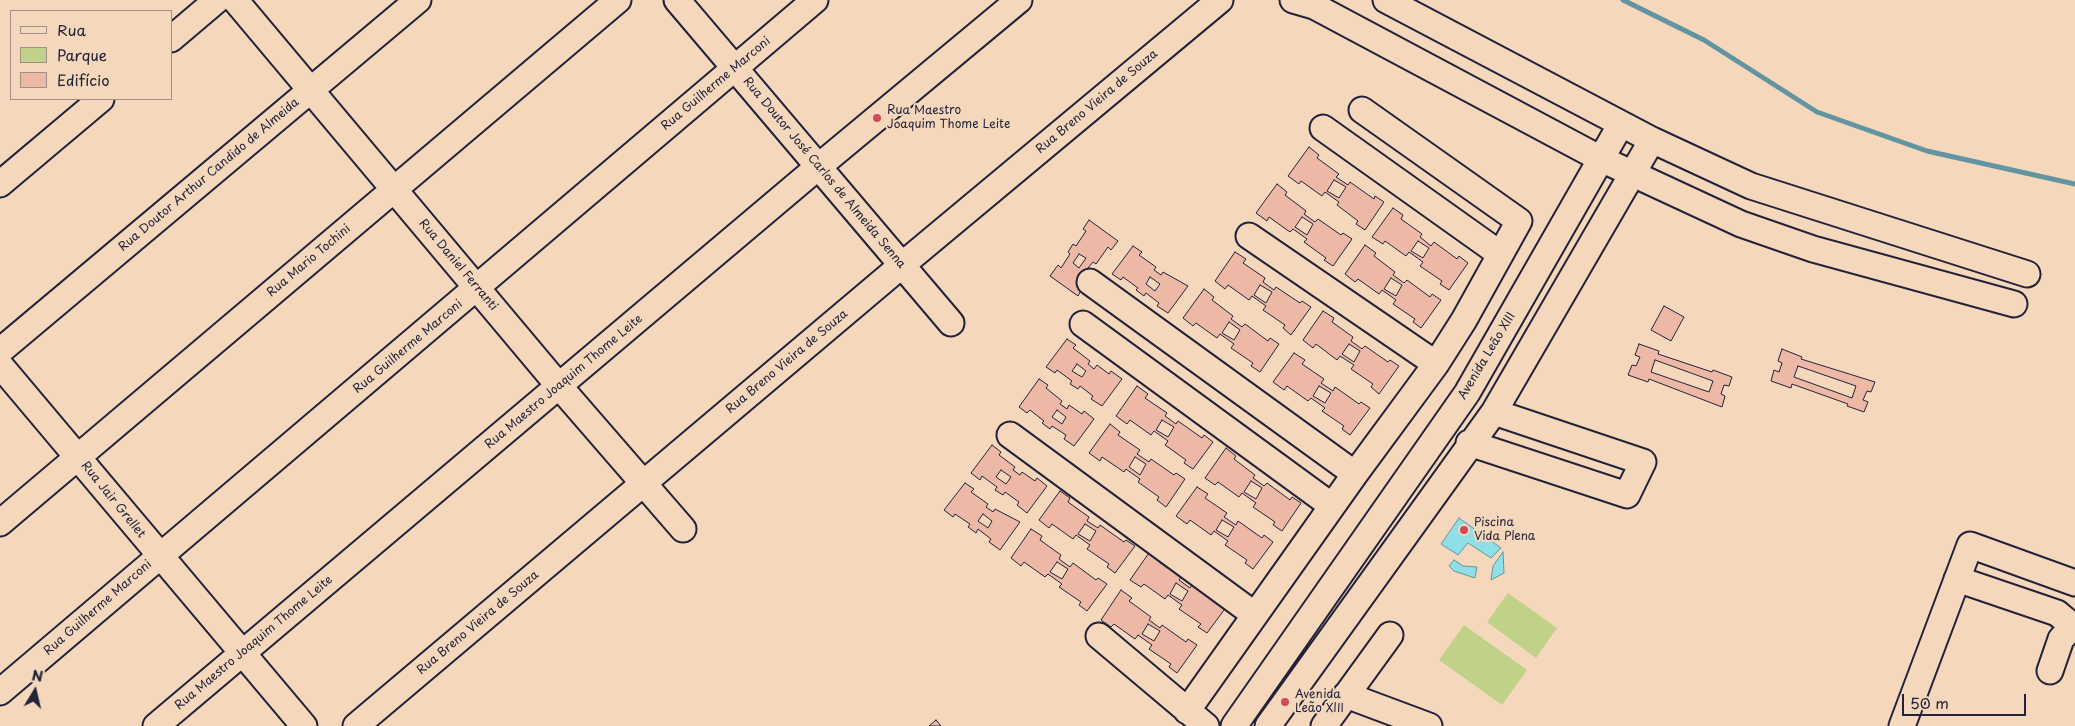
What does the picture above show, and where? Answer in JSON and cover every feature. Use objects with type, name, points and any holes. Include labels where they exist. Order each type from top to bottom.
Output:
[{"type":"street","points":[[172,38],[217,0]]},
{"type":"street","name":"Rua Daniel Ferranti","points":[[235,0],[559,386],[683,529]]},
{"type":"street","name":"Rua Doutor Arthur Candido de Almeida","points":[[0,351],[418,0]]},
{"type":"street","name":"Rua Mario Tochini","points":[[0,523],[618,0]]},
{"type":"street","name":"Rua Doutor José Carlos de Almeida Senna","points":[[677,0],[951,323]]},
{"type":"street","name":"Rua Guilherme Marconi","points":[[0,692],[815,0]]},
{"type":"street","name":"Rua Maestro Joaquim Thome Leite","points":[[156,726],[818,167],[1019,0]]},
{"type":"street","name":"Rua Breno Vieira de Souza","points":[[356,726],[902,265],[1220,0]]},
{"type":"street","points":[[1386,0],[1652,140],[1751,186],[2027,274]]},
{"type":"street","points":[[1309,2],[1601,159],[1741,224],[1813,248],[2014,304]]},
{"type":"street","points":[[0,184],[100,100]]},
{"type":"street","points":[[1099,636],[1196,719],[1255,615],[1436,364],[1464,320],[1519,221],[1362,110]]},
{"type":"street","name":"Avenida Leão XIII","points":[[1234,726],[1467,393],[1621,124]]},
{"type":"street","points":[[1323,128],[1500,254]]},
{"type":"street","points":[[1268,726],[1494,412],[1652,140]]},
{"type":"street","points":[[1250,236],[1436,364]]},
{"type":"street","points":[[1090,282],[1355,474]]},
{"type":"street","points":[[1520,300],[1550,317]]},
{"type":"street","points":[[1083,324],[1332,506]]},
{"type":"street","name":"Rua Jair Grellet","points":[[0,365],[304,726]]},
{"type":"street","points":[[1470,443],[1627,495],[1643,462],[1494,412]]},
{"type":"street","points":[[1010,435],[1255,615]]},
{"type":"street","points":[[1902,726],[1970,545],[2072,581],[2068,622],[2050,671]]},
{"type":"street","points":[[1957,578],[2068,622]]},
{"type":"street","points":[[1326,726],[1346,695],[1390,636]]},
{"type":"street","points":[[1346,695],[1429,726]]},
{"type":"green space","points":[[1508,593],[1557,628],[1536,658],[1487,622]]},
{"type":"green space","points":[[1464,625],[1527,670],[1502,705],[1439,660]]},
{"type":"water","name":"Piscina Vida Plena","points":[[1459,518],[1501,548],[1491,558],[1468,543],[1458,555],[1441,544]]},
{"type":"water","name":"Piscina Vida Plena","points":[[1503,552],[1504,573],[1491,580],[1493,566]]},
{"type":"water","points":[[1454,560],[1463,566],[1477,567],[1475,578],[1454,571],[1449,566]]},
{"type":"building","points":[[1309,147],[1319,155],[1317,158],[1339,174],[1336,177],[1348,185],[1350,182],[1374,199],[1375,196],[1384,202],[1365,230],[1356,224],[1358,221],[1337,205],[1339,202],[1325,192],[1322,196],[1301,181],[1299,184],[1288,176]]},
{"type":"building","points":[[1334,180],[1346,187],[1339,198],[1327,191]]},
{"type":"building","points":[[1277,184],[1287,192],[1285,195],[1306,211],[1304,214],[1315,222],[1318,219],[1341,235],[1343,233],[1352,239],[1333,266],[1324,260],[1326,258],[1304,242],[1307,239],[1293,229],[1290,232],[1269,217],[1267,221],[1256,213]]},
{"type":"building","points":[[1393,208],[1403,215],[1401,219],[1422,234],[1420,237],[1431,246],[1434,242],[1457,259],[1459,256],[1468,263],[1449,290],[1440,284],[1442,281],[1420,266],[1423,262],[1409,252],[1406,256],[1385,241],[1383,244],[1372,237]]},
{"type":"building","points":[[1302,217],[1313,224],[1307,235],[1295,227]]},
{"type":"building","points":[[1089,220],[1118,241],[1111,250],[1108,247],[1096,264],[1093,262],[1088,268],[1092,271],[1078,296],[1050,276],[1058,265],[1061,268],[1070,254],[1068,252],[1073,244],[1076,246],[1086,231],[1083,229]]},
{"type":"building","points":[[1418,241],[1429,248],[1423,258],[1411,251]]},
{"type":"building","points":[[1365,245],[1376,253],[1374,256],[1395,272],[1393,275],[1404,283],[1407,280],[1430,297],[1432,294],[1441,300],[1421,328],[1413,322],[1415,319],[1393,304],[1396,300],[1382,290],[1379,294],[1358,279],[1355,282],[1345,274]]},
{"type":"building","points":[[1133,246],[1142,252],[1139,255],[1156,267],[1154,270],[1161,275],[1163,272],[1188,286],[1168,313],[1157,306],[1159,303],[1146,293],[1144,296],[1136,290],[1138,288],[1123,277],[1121,280],[1112,274]]},
{"type":"building","points":[[1235,252],[1246,259],[1243,263],[1265,278],[1263,282],[1274,290],[1276,287],[1300,303],[1302,301],[1311,307],[1291,335],[1283,328],[1285,325],[1263,310],[1266,306],[1252,296],[1249,300],[1228,285],[1225,289],[1215,281]]},
{"type":"building","points":[[1079,254],[1086,258],[1079,268],[1073,263]]},
{"type":"building","points":[[1150,277],[1160,284],[1155,291],[1146,284]]},
{"type":"building","points":[[1391,278],[1402,285],[1396,296],[1384,289]]},
{"type":"building","points":[[1260,285],[1272,292],[1266,303],[1254,295]]},
{"type":"building","points":[[1204,289],[1214,297],[1212,300],[1233,316],[1231,319],[1242,327],[1245,324],[1268,341],[1270,338],[1279,344],[1260,372],[1251,366],[1253,363],[1231,348],[1234,344],[1220,334],[1217,338],[1196,323],[1193,326],[1183,318]]},
{"type":"building","points":[[1664,306],[1684,317],[1671,341],[1651,330]]},
{"type":"building","points":[[1323,311],[1334,318],[1332,322],[1353,337],[1351,341],[1362,349],[1365,346],[1388,362],[1390,360],[1399,366],[1379,394],[1371,387],[1373,384],[1351,369],[1354,365],[1340,356],[1337,360],[1316,344],[1313,348],[1303,340]]},
{"type":"building","points":[[1229,322],[1240,330],[1234,340],[1222,333]]},
{"type":"building","points":[[1067,339],[1076,345],[1073,348],[1090,361],[1088,364],[1094,369],[1097,365],[1109,374],[1111,371],[1122,379],[1102,406],[1091,399],[1093,396],[1080,386],[1078,389],[1070,384],[1072,381],[1057,370],[1055,373],[1046,367]]},
{"type":"building","points":[[1349,344],[1360,351],[1354,362],[1342,354]]},
{"type":"building","points":[[1639,344],[1659,351],[1658,354],[1732,377],[1729,386],[1724,385],[1721,394],[1725,396],[1722,407],[1649,379],[1648,382],[1628,375],[1632,365],[1636,366],[1640,357],[1635,355]]},
{"type":"building","points":[[1782,349],[1802,357],[1801,359],[1875,382],[1871,392],[1867,391],[1863,400],[1868,402],[1864,412],[1847,406],[1848,404],[1792,384],[1791,388],[1771,381],[1774,370],[1779,372],[1782,363],[1778,361]]},
{"type":"building","points":[[1294,353],[1305,360],[1302,364],[1324,379],[1321,383],[1333,391],[1335,387],[1359,404],[1361,402],[1370,408],[1350,435],[1342,429],[1344,426],[1322,411],[1325,408],[1311,398],[1308,401],[1287,386],[1284,390],[1273,382]]},
{"type":"building","points":[[1655,360],[1713,381],[1709,392],[1651,372]]},
{"type":"building","points":[[1077,364],[1086,371],[1082,377],[1072,371]]},
{"type":"building","points":[[1798,366],[1856,386],[1852,398],[1794,377]]},
{"type":"building","points":[[1039,379],[1048,385],[1046,388],[1062,401],[1060,404],[1067,409],[1069,405],[1082,414],[1084,411],[1094,419],[1074,446],[1064,439],[1066,435],[1052,426],[1050,429],[1042,423],[1044,421],[1030,410],[1027,413],[1019,407]]},
{"type":"building","points":[[1137,386],[1148,394],[1145,398],[1167,413],[1165,416],[1176,424],[1178,421],[1202,438],[1204,435],[1213,442],[1193,469],[1184,463],[1186,460],[1165,445],[1168,441],[1154,431],[1151,435],[1130,420],[1127,424],[1116,416]]},
{"type":"building","points":[[1319,386],[1331,393],[1325,403],[1313,396]]},
{"type":"building","points":[[1057,410],[1066,417],[1062,424],[1052,417]]},
{"type":"building","points":[[1162,420],[1174,427],[1168,437],[1156,430]]},
{"type":"building","points":[[1110,424],[1120,432],[1118,435],[1140,450],[1137,454],[1149,462],[1151,459],[1174,475],[1176,473],[1185,479],[1166,507],[1157,500],[1159,497],[1138,482],[1140,479],[1126,469],[1124,472],[1102,457],[1100,461],[1089,453]]},
{"type":"building","points":[[992,445],[1001,452],[999,455],[1015,467],[1013,470],[1020,475],[1022,472],[1035,481],[1037,478],[1047,486],[1027,513],[1017,505],[1019,502],[1005,492],[1003,495],[995,490],[997,487],[982,476],[980,480],[971,473]]},
{"type":"building","points":[[1226,448],[1236,456],[1234,459],[1255,475],[1253,478],[1264,486],[1267,483],[1290,500],[1292,497],[1301,503],[1282,531],[1273,525],[1275,522],[1253,507],[1256,503],[1242,493],[1239,497],[1218,482],[1215,485],[1205,478]]},
{"type":"building","points":[[1135,457],[1146,464],[1140,475],[1129,467]]},
{"type":"building","points":[[1001,470],[1011,477],[1006,484],[996,477]]},
{"type":"building","points":[[1251,481],[1262,488],[1256,499],[1244,492]]},
{"type":"building","points":[[965,483],[974,489],[971,492],[988,504],[986,507],[993,512],[995,509],[1020,522],[1000,550],[989,542],[991,539],[978,529],[976,533],[968,527],[970,524],[955,514],[953,517],[944,510]]},
{"type":"building","points":[[1197,487],[1208,494],[1205,498],[1227,513],[1224,517],[1236,525],[1238,521],[1262,538],[1264,535],[1273,542],[1253,569],[1245,563],[1247,560],[1225,545],[1228,541],[1214,531],[1211,535],[1190,520],[1187,524],[1176,516]]},
{"type":"building","points":[[1060,491],[1070,498],[1068,502],[1089,517],[1087,521],[1098,528],[1100,525],[1124,542],[1126,540],[1135,546],[1115,573],[1107,567],[1109,564],[1087,549],[1090,545],[1076,535],[1073,539],[1052,524],[1049,528],[1039,520]]},
{"type":"building","points":[[983,514],[992,521],[988,528],[978,521]]},
{"type":"building","points":[[1222,520],[1234,527],[1228,537],[1216,530]]},
{"type":"building","points":[[1085,524],[1096,531],[1090,541],[1078,534]]},
{"type":"building","points":[[1031,529],[1042,536],[1040,540],[1061,555],[1059,559],[1070,567],[1073,563],[1096,580],[1098,578],[1107,584],[1087,611],[1079,605],[1081,602],[1059,587],[1062,584],[1048,574],[1045,577],[1024,562],[1021,566],[1011,558]]},
{"type":"building","points":[[1151,550],[1162,558],[1159,562],[1181,577],[1179,580],[1190,588],[1192,585],[1216,602],[1227,606],[1207,633],[1198,627],[1201,624],[1179,609],[1182,605],[1168,595],[1165,599],[1144,584],[1141,587],[1130,580]]},
{"type":"building","points":[[1057,562],[1068,569],[1062,579],[1050,572]]},
{"type":"building","points":[[1176,583],[1188,591],[1182,601],[1170,594]]},
{"type":"building","points":[[1121,590],[1132,598],[1129,601],[1151,617],[1149,620],[1160,628],[1162,625],[1186,642],[1188,639],[1197,645],[1177,673],[1169,667],[1171,664],[1149,649],[1152,645],[1138,635],[1135,639],[1114,624],[1111,627],[1101,620]]},
{"type":"building","points":[[1148,624],[1160,631],[1154,641],[1142,634]]},
{"type":"building","points":[[936,720],[941,726],[929,726]]},
{"type":"waterway","points":[[1623,0],[1704,40],[1817,112],[1927,151],[2075,184]]},
{"type":"place","name":"Rua Maestro Joaquim Thome Leite","points":[[877,118]]},
{"type":"place","name":"Piscina Vida Plena","points":[[1464,530]]},
{"type":"place","name":"Avenida Leão XIII","points":[[1285,702]]}]
